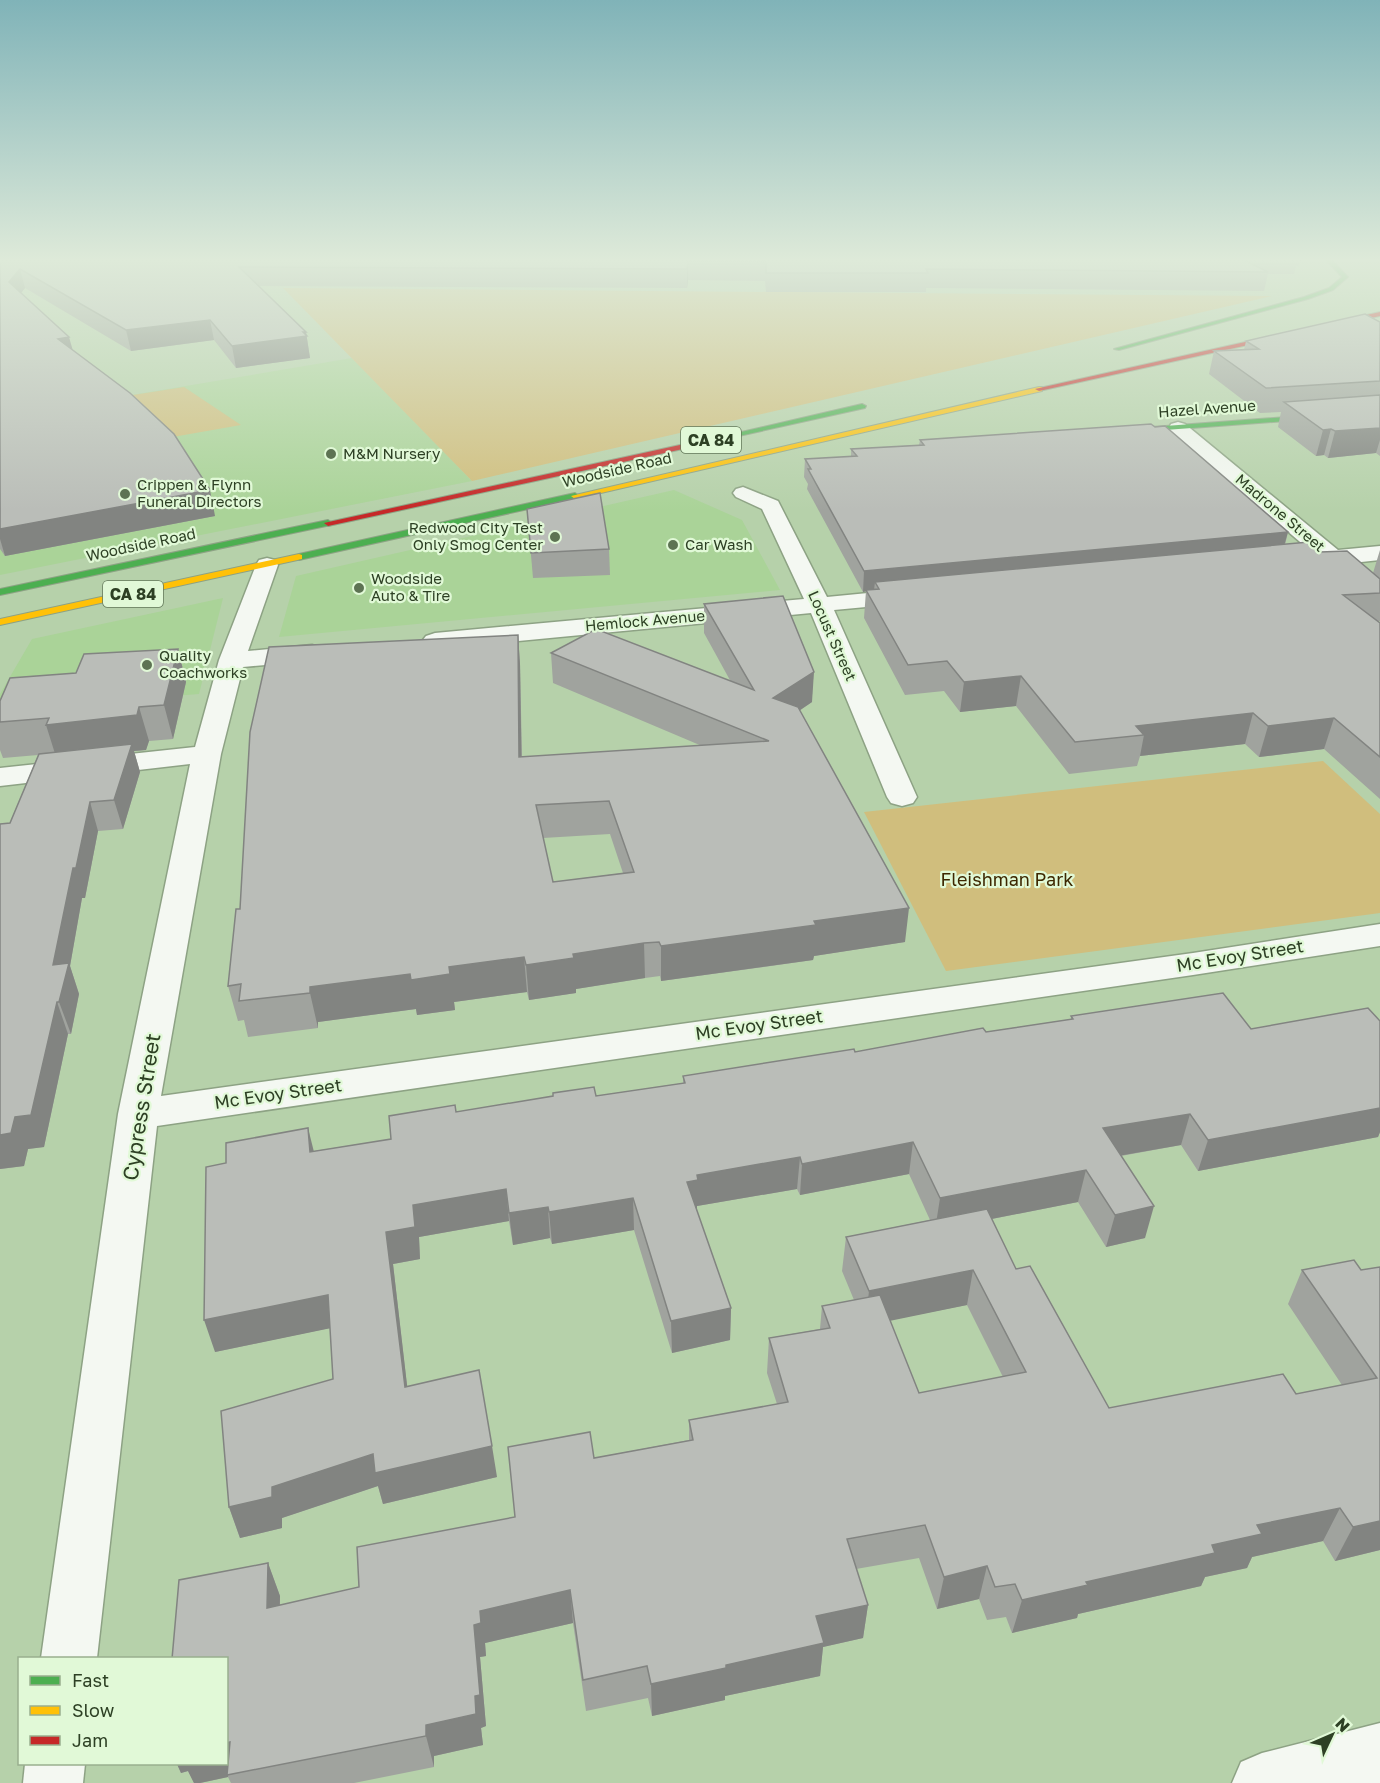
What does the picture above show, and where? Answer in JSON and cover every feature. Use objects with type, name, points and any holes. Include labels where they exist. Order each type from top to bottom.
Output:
[{"type":"main road","points":[[1136,343],[1111,350],[1146,343]]},
{"type":"main road","name":"Woodside Road","points":[[0,622],[267,565],[968,404],[1246,343]]},
{"type":"main road","name":"Woodside Road","points":[[0,592],[498,488],[873,404]]},
{"type":"main road","name":"Hazel Avenue","points":[[1107,433],[1380,412]]},
{"type":"main road","points":[[752,455],[818,455]]},
{"type":"street","name":"Madrone Street","points":[[1178,428],[1334,558],[1380,600]]},
{"type":"street","name":"Locust Street","points":[[743,493],[771,505],[819,604],[902,797]]},
{"type":"street","points":[[1287,562],[1380,553]]},
{"type":"street","name":"Cypress Street","points":[[69,1657],[138,1114],[207,754],[232,660],[267,565]]},
{"type":"street","name":"Hemlock Avenue","points":[[410,643],[936,594]]},
{"type":"street","points":[[232,660],[339,650]]},
{"type":"street","points":[[0,777],[207,754]]},
{"type":"street","name":"Mc Evoy Street","points":[[138,1114],[1193,964],[1380,935]]},
{"type":"street","points":[[1262,1783],[1380,1753]]},
{"type":"street","points":[[53,1783],[55,1765]]},
{"type":"shaded area","points":[[352,358],[472,481],[0,575],[0,472],[114,398]]},
{"type":"shaded area","points":[[674,490],[742,520],[780,590],[279,637],[296,576]]},
{"type":"shaded area","points":[[223,598],[199,694],[0,710],[0,694],[32,639]]},
{"type":"green space","points":[[337,343],[1068,343],[472,481]]},
{"type":"green space","points":[[184,387],[241,425],[167,438],[114,398]]},
{"type":"green space","name":"Fleishman Park","points":[[1323,761],[1380,814],[1380,913],[946,971],[864,812]]},
{"type":"building","points":[[0,343],[64,343],[130,393],[174,434],[210,490],[0,529]]},
{"type":"building","points":[[230,343],[253,343],[232,346]]},
{"type":"building","points":[[1250,343],[1380,343],[1380,381],[1266,388],[1214,351],[1259,349]]},
{"type":"building","points":[[1380,395],[1380,428],[1323,430],[1284,402]]},
{"type":"building","points":[[1151,424],[1155,427],[1165,426],[1288,532],[864,571],[808,469],[811,469],[805,459],[857,456],[851,449],[924,445],[920,440]]},
{"type":"building","points":[[600,493],[609,549],[531,553],[527,509]]},
{"type":"building","points":[[1309,542],[1320,552],[1347,551],[1380,579],[1380,593],[1343,595],[1380,623],[1380,757],[1334,718],[1268,726],[1253,713],[1136,726],[1144,735],[1075,742],[1021,676],[964,682],[947,661],[908,665],[866,590],[879,589],[875,582]]},
{"type":"building","points":[[783,596],[814,672],[773,698],[798,707],[909,908],[814,921],[816,925],[661,946],[659,942],[644,943],[573,954],[574,958],[526,965],[524,957],[449,967],[450,974],[411,980],[410,974],[310,987],[310,993],[239,1001],[241,984],[228,986],[236,909],[240,909],[250,732],[269,647],[518,635],[519,757],[769,741],[551,653],[596,629],[754,690],[704,604]],"holes":[[[609,801],[634,872],[553,882],[536,805]]]},
{"type":"building","points":[[178,649],[164,705],[139,707],[137,715],[46,725],[49,718],[0,722],[0,701],[10,678],[76,673],[84,654]]},
{"type":"building","points":[[132,744],[114,800],[90,802],[76,868],[73,868],[53,965],[69,963],[59,1002],[57,1002],[31,1115],[15,1117],[11,1133],[0,1135],[0,824],[10,823],[39,754]]},
{"type":"building","points":[[1223,993],[1251,1029],[1368,1008],[1380,1021],[1380,1108],[1208,1140],[1190,1114],[1103,1128],[1154,1206],[1115,1215],[1086,1170],[940,1198],[913,1142],[802,1164],[800,1157],[697,1175],[698,1180],[687,1182],[731,1308],[671,1321],[633,1198],[549,1212],[548,1207],[509,1213],[506,1189],[413,1205],[415,1227],[386,1232],[405,1387],[479,1370],[492,1446],[375,1473],[373,1454],[272,1487],[272,1497],[229,1507],[221,1411],[333,1379],[328,1295],[204,1320],[206,1167],[226,1163],[226,1143],[308,1128],[310,1152],[391,1139],[389,1116],[455,1105],[456,1112],[594,1087],[596,1096],[685,1083],[683,1076],[854,1049],[855,1052],[983,1028],[986,1032],[1073,1019],[1071,1016]]},
{"type":"building","points":[[987,1209],[1016,1269],[1030,1266],[1109,1408],[1283,1374],[1296,1394],[1377,1378],[1302,1270],[1354,1260],[1361,1270],[1380,1267],[1380,1521],[1353,1527],[1340,1508],[1257,1525],[1262,1534],[1212,1545],[1215,1553],[1086,1582],[1088,1585],[1022,1600],[1015,1584],[995,1587],[987,1566],[944,1577],[925,1525],[847,1539],[868,1605],[816,1616],[824,1643],[651,1684],[647,1666],[583,1680],[570,1590],[480,1611],[481,1623],[474,1625],[480,1695],[475,1696],[476,1714],[426,1725],[426,1736],[227,1775],[230,1742],[228,1742],[228,1657],[172,1657],[179,1580],[268,1563],[267,1608],[359,1587],[357,1547],[515,1517],[508,1447],[590,1432],[594,1458],[693,1440],[689,1420],[788,1402],[769,1338],[830,1328],[822,1306],[880,1295],[919,1393],[1026,1372],[973,1270],[869,1291],[846,1237]]},
{"type":"traffic: fast","points":[[1117,349],[1138,343]]},
{"type":"traffic: fast","points":[[689,445],[862,406]]},
{"type":"traffic: fast","points":[[1125,431],[1380,412]]},
{"type":"traffic: fast","points":[[299,557],[575,496]]},
{"type":"traffic: fast","points":[[0,592],[328,523]]},
{"type":"traffic: slow","points":[[575,496],[1039,389]]},
{"type":"traffic: slow","points":[[0,622],[299,557]]},
{"type":"traffic: jam","points":[[1039,389],[1247,343]]},
{"type":"traffic: jam","points":[[328,523],[689,445]]},
{"type":"place","name":"M&M Nursery","points":[[331,454]]},
{"type":"place","name":"Crippen & Flynn Funeral Directors","points":[[125,494]]},
{"type":"place","name":"Redwood City Test Only Smog Center","points":[[555,537]]},
{"type":"place","name":"Car Wash","points":[[673,545]]},
{"type":"place","name":"Woodside Auto & Tire","points":[[359,588]]},
{"type":"place","name":"Quality Coachworks","points":[[147,665]]}]
